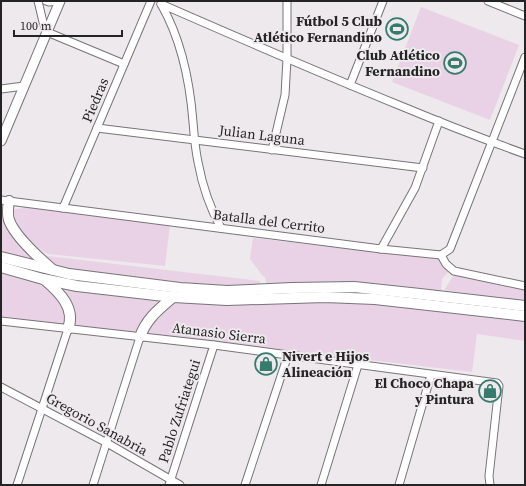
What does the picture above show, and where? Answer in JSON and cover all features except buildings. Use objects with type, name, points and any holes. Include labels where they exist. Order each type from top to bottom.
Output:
[{"type":"main road","points":[[5,200],[12,226],[27,245],[54,271]]},
{"type":"main road","points":[[1,257],[69,274],[180,288],[228,291],[354,287],[525,306]]},
{"type":"main road","points":[[1,267],[43,279],[77,286],[173,297],[227,300],[325,297],[375,299],[525,316]]},
{"type":"main road","points":[[43,279],[55,289],[66,303],[70,318],[68,329]]},
{"type":"main road","points":[[140,337],[145,324],[173,297]]},
{"type":"street","points":[[38,1],[47,32],[124,64]]},
{"type":"street","points":[[1,141],[60,1],[46,1]]},
{"type":"street","name":"Piedras","points":[[63,208],[151,1]]},
{"type":"street","points":[[272,150],[285,95],[287,59],[287,1]]},
{"type":"street","points":[[350,85],[384,1]]},
{"type":"street","points":[[488,1],[525,16]]},
{"type":"street","points":[[160,2],[287,59],[491,142],[525,154]]},
{"type":"street","points":[[160,2],[166,12],[184,65],[191,102],[194,140],[198,162],[204,186],[221,228]]},
{"type":"street","points":[[525,57],[450,249],[441,255],[446,264],[454,271],[525,285]]},
{"type":"street","points":[[1,89],[24,86]]},
{"type":"street","points":[[381,249],[415,188],[439,121]]},
{"type":"street","name":"Julian Laguna","points":[[97,128],[423,168]]},
{"type":"street","name":"Batalla del Cerrito","points":[[5,200],[381,249],[441,255]]},
{"type":"street","name":"Atanasio Sierra","points":[[1,321],[214,345],[496,383],[499,385],[489,476],[490,485]]},
{"type":"street","points":[[18,485],[68,329]]},
{"type":"street","points":[[93,485],[140,337]]},
{"type":"street","name":"Pablo Zufriategui","points":[[170,482],[214,345]]},
{"type":"street","points":[[245,485],[288,355]]},
{"type":"street","points":[[321,485],[358,365]]},
{"type":"street","points":[[399,485],[431,375]]},
{"type":"street","name":"Gregorio Sanabria","points":[[1,387],[107,443],[170,482],[180,485]]},
{"type":"shaded area","name":"Club Atlético Fernandino","points":[[421,7],[519,45],[490,120],[392,82]]},
{"type":"shaded area","points":[[2,206],[37,261],[1,253]]},
{"type":"shaded area","points":[[24,207],[170,225],[165,266],[48,254],[31,241],[17,222],[14,210]]},
{"type":"shaded area","points":[[253,238],[438,259],[449,271],[442,279],[441,291],[363,284],[267,286],[265,277],[250,259]]},
{"type":"shaded area","points":[[40,253],[48,256],[260,281],[261,285],[227,286],[180,284],[80,272],[58,267]]},
{"type":"shaded area","points":[[1,272],[29,279],[49,290],[60,300],[66,316],[65,325],[1,316]]},
{"type":"shaded area","points":[[454,275],[525,290],[525,302],[444,290]]},
{"type":"shaded area","points":[[57,286],[162,300],[144,317],[137,332],[135,333],[76,326]]},
{"type":"shaded area","points":[[176,302],[348,302],[407,306],[525,321],[525,341],[477,334],[472,372],[147,334],[146,330],[167,307]]},
{"type":"place","name":"Fútbol 5 Club Atlético Fernandino","points":[[397,29]]},
{"type":"place","name":"Club Atlético Fernandino","points":[[455,63]]},
{"type":"place","name":"Nivert e Hijos Alineación","points":[[266,364]]},
{"type":"place","name":"El Choco Chapa y Pintura","points":[[490,391]]}]
